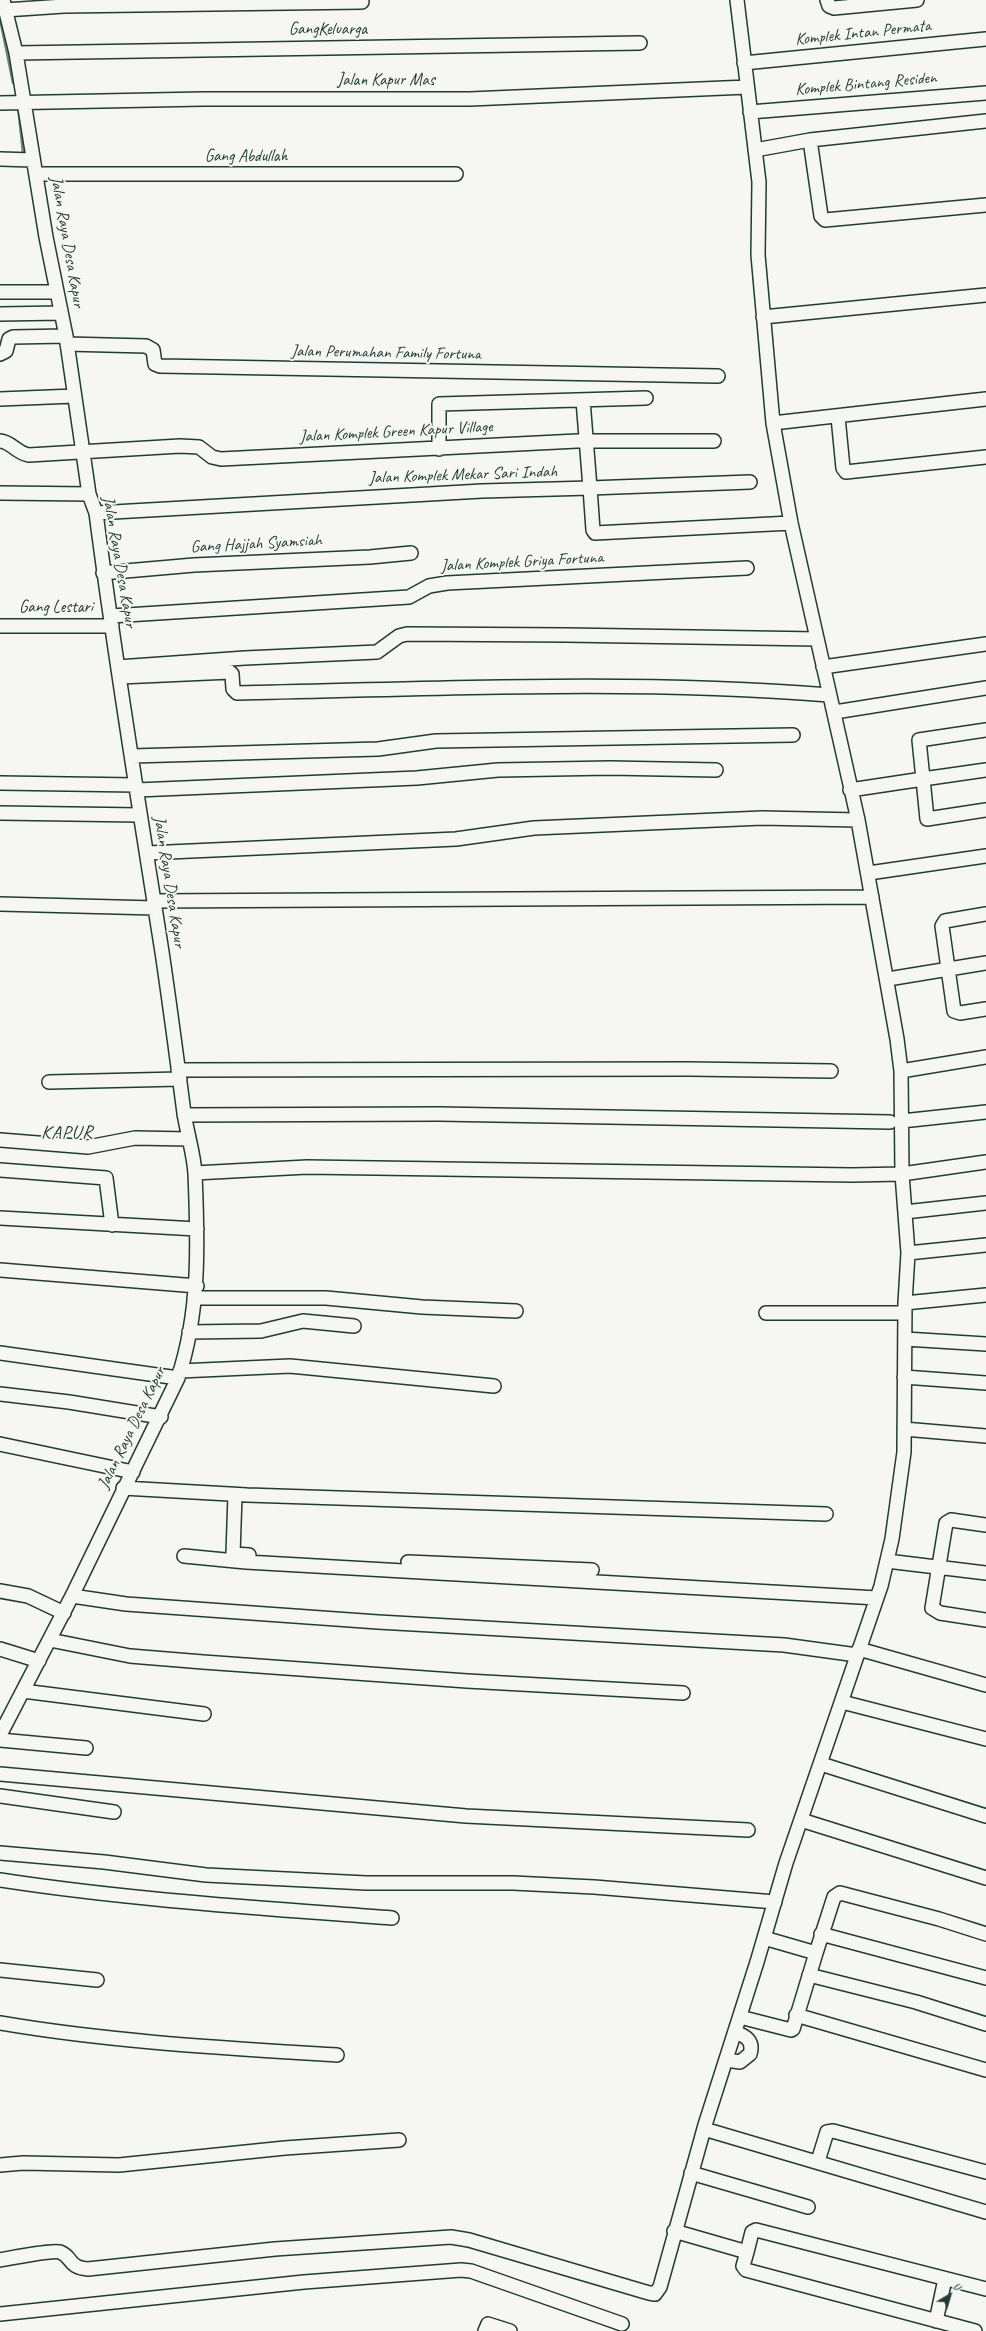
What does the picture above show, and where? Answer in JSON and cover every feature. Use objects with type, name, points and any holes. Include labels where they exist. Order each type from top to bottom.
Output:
[{"type":"street","points":[[0,2260],[56,2251],[66,2256],[76,2267],[88,2269],[275,2249],[451,2237],[469,2240],[653,2294],[660,2287],[674,2232],[704,2129],[775,1902],[801,1820],[877,1598],[887,1562],[899,1496],[904,1429],[905,1308],[908,1253],[902,1174],[896,1122],[901,1071],[888,979],[869,873],[850,790],[835,712],[829,694],[791,523],[773,424],[758,255],[759,182],[737,0]]},
{"type":"street","points":[[827,0],[829,6],[834,8],[917,0]]},
{"type":"street","points":[[4,5],[64,6],[362,2]]},
{"type":"street","name":"Jalan Raya Desa Kapur","points":[[0,1735],[64,1613],[123,1488],[133,1472],[160,1417],[179,1374],[190,1332],[196,1292],[197,1229],[195,1173],[184,1115],[155,904],[103,573],[96,513],[90,494],[74,396],[67,340],[33,160],[16,53],[4,5]]},
{"type":"street","name":"Komplek Intan Permata","points":[[744,63],[986,40]]},
{"type":"street","name":"GangKeluarga","points":[[16,53],[640,43]]},
{"type":"street","name":"Jalan Kapur Mas","points":[[0,103],[203,99],[470,99],[747,87]]},
{"type":"street","name":"Komplek Bintang Residen","points":[[750,112],[986,93]]},
{"type":"street","points":[[755,150],[810,140],[986,121]]},
{"type":"street","points":[[810,140],[821,216],[825,220],[986,204]]},
{"type":"street","points":[[0,159],[33,160]]},
{"type":"street","name":"Gang Abdullah","points":[[36,174],[456,174]]},
{"type":"street","points":[[0,292],[57,292]]},
{"type":"street","points":[[763,317],[986,295]]},
{"type":"street","points":[[0,314],[61,313]]},
{"type":"street","points":[[0,354],[6,352],[9,340],[13,337],[67,340]]},
{"type":"street","name":"Jalan Perumahan Family Fortuna","points":[[67,340],[146,346],[153,350],[155,364],[160,366],[718,376]]},
{"type":"street","points":[[0,399],[74,396]]},
{"type":"street","points":[[439,449],[439,404],[646,398]]},
{"type":"street","points":[[773,424],[838,418],[986,399]]},
{"type":"street","points":[[583,400],[592,530],[595,533],[791,523]]},
{"type":"street","points":[[838,418],[843,468],[846,472],[986,457]]},
{"type":"street","name":"Jalan Komplek Green Kapur Village","points":[[0,441],[10,444],[19,453],[29,455],[180,446],[199,447],[212,457],[221,459],[585,442],[714,441]]},
{"type":"street","name":"Jalan Komplek Mekar Sari Indah","points":[[96,513],[482,491],[750,482]]},
{"type":"street","points":[[0,493],[90,494]]},
{"type":"street","name":"Gang Hajjah Syamsiah","points":[[103,573],[194,564],[411,553]]},
{"type":"street","name":"Jalan Komplek Griya Fortuna","points":[[111,621],[409,597],[428,586],[477,580],[748,568]]},
{"type":"street","name":"Gang Lestari","points":[[0,626],[111,621]]},
{"type":"street","points":[[119,672],[245,658],[377,652],[399,636],[407,634],[515,634],[817,640]]},
{"type":"street","points":[[823,667],[986,644]]},
{"type":"street","points":[[119,672],[227,671],[232,674],[233,689],[237,693],[485,687],[694,686],[829,694]]},
{"type":"street","points":[[835,712],[986,688]]},
{"type":"street","points":[[986,730],[919,740],[927,819],[986,810]]},
{"type":"street","points":[[132,756],[378,749],[436,741],[793,735]]},
{"type":"street","points":[[0,783],[136,788],[417,778],[498,770],[610,768],[716,770]]},
{"type":"street","points":[[850,790],[986,770]]},
{"type":"street","points":[[0,813],[140,814]]},
{"type":"street","points":[[147,853],[456,839],[534,828],[762,818],[858,820]]},
{"type":"street","points":[[869,873],[986,856]]},
{"type":"street","points":[[0,904],[155,904],[872,896]]},
{"type":"street","points":[[986,914],[945,921],[942,924],[955,1012],[986,1009]]},
{"type":"street","points":[[888,979],[986,964]]},
{"type":"street","points":[[901,1071],[986,1057]]},
{"type":"street","points":[[49,1082],[179,1074],[689,1069],[831,1071]]},
{"type":"street","points":[[184,1115],[439,1114],[896,1122],[986,1112]]},
{"type":"street","points":[[0,1140],[88,1147],[135,1138],[189,1139]]},
{"type":"street","points":[[195,1173],[307,1167],[654,1174],[902,1174],[986,1162]]},
{"type":"street","points":[[0,1170],[106,1178],[112,1225]]},
{"type":"street","points":[[905,1212],[986,1203]]},
{"type":"street","points":[[0,1218],[197,1229]]},
{"type":"street","points":[[908,1253],[986,1245]]},
{"type":"street","points":[[0,1270],[196,1292],[326,1298],[422,1307],[516,1311]]},
{"type":"street","points":[[766,1312],[905,1308],[986,1295]]},
{"type":"street","points":[[190,1332],[261,1331],[303,1321],[354,1326]]},
{"type":"street","points":[[905,1339],[986,1344]]},
{"type":"street","points":[[0,1354],[179,1374],[290,1366],[494,1386]]},
{"type":"street","points":[[904,1377],[986,1383]]},
{"type":"street","points":[[0,1394],[69,1402],[160,1417]]},
{"type":"street","points":[[904,1429],[986,1436]]},
{"type":"street","points":[[0,1444],[133,1472]]},
{"type":"street","points":[[123,1488],[235,1494],[826,1514]]},
{"type":"street","points":[[235,1494],[233,1554],[592,1570]]},
{"type":"street","points":[[986,1525],[947,1521],[932,1608],[934,1611],[986,1620]]},
{"type":"street","points":[[184,1556],[254,1562],[877,1598]]},
{"type":"street","points":[[887,1562],[986,1573]]},
{"type":"street","points":[[0,1591],[28,1596],[64,1613]]},
{"type":"street","points":[[72,1596],[126,1604],[386,1623],[784,1646],[858,1652],[986,1685]]},
{"type":"street","points":[[50,1640],[130,1656],[467,1682],[683,1693]]},
{"type":"street","points":[[0,1649],[39,1661]]},
{"type":"street","points":[[23,1691],[204,1714]]},
{"type":"street","points":[[842,1702],[986,1739]]},
{"type":"street","points":[[0,1740],[86,1748]]},
{"type":"street","points":[[821,1764],[986,1816]]},
{"type":"street","points":[[0,1774],[466,1816],[748,1830]]},
{"type":"street","points":[[0,1796],[114,1812]]},
{"type":"street","points":[[801,1820],[986,1878]]},
{"type":"street","points":[[0,1853],[104,1862],[206,1875],[366,1883],[513,1883],[601,1888],[775,1902]]},
{"type":"street","points":[[0,1880],[99,1894],[192,1903],[392,1918]]},
{"type":"street","points":[[740,2017],[791,2030],[834,1897],[840,1893],[938,1919],[986,1934]]},
{"type":"street","points":[[821,1934],[986,1978]]},
{"type":"street","points":[[764,1938],[816,1953]]},
{"type":"street","points":[[0,1970],[97,1980]]},
{"type":"street","points":[[809,1975],[916,2002],[986,2024]]},
{"type":"street","points":[[796,2015],[986,2070]]},
{"type":"street","points":[[0,2023],[45,2030],[218,2047],[338,2055]]},
{"type":"street","points":[[726,2060],[740,2062],[750,2054],[751,2046],[748,2038],[735,2032]]},
{"type":"street","points":[[704,2129],[818,2161],[986,2212]]},
{"type":"street","points":[[818,2161],[827,2132],[833,2131],[986,2172]]},
{"type":"street","points":[[0,2165],[30,2163],[119,2165],[285,2148],[399,2140]]},
{"type":"street","points":[[691,2173],[808,2207]]},
{"type":"street","points":[[975,2331],[746,2270],[743,2266],[752,2232],[756,2230],[986,2289]]},
{"type":"street","points":[[674,2232],[747,2252]]},
{"type":"street","points":[[0,2314],[304,2282],[460,2270],[471,2271],[622,2324]]},
{"type":"street","points":[[936,2321],[944,2279]]},
{"type":"street","points":[[486,2331],[488,2324],[510,2331]]},
{"type":"waterway","points":[[0,19],[13,83]]},
{"type":"waterway","points":[[18,106],[23,153]]},
{"type":"district","name":"KAPUR","points":[[67,1133]]}]
